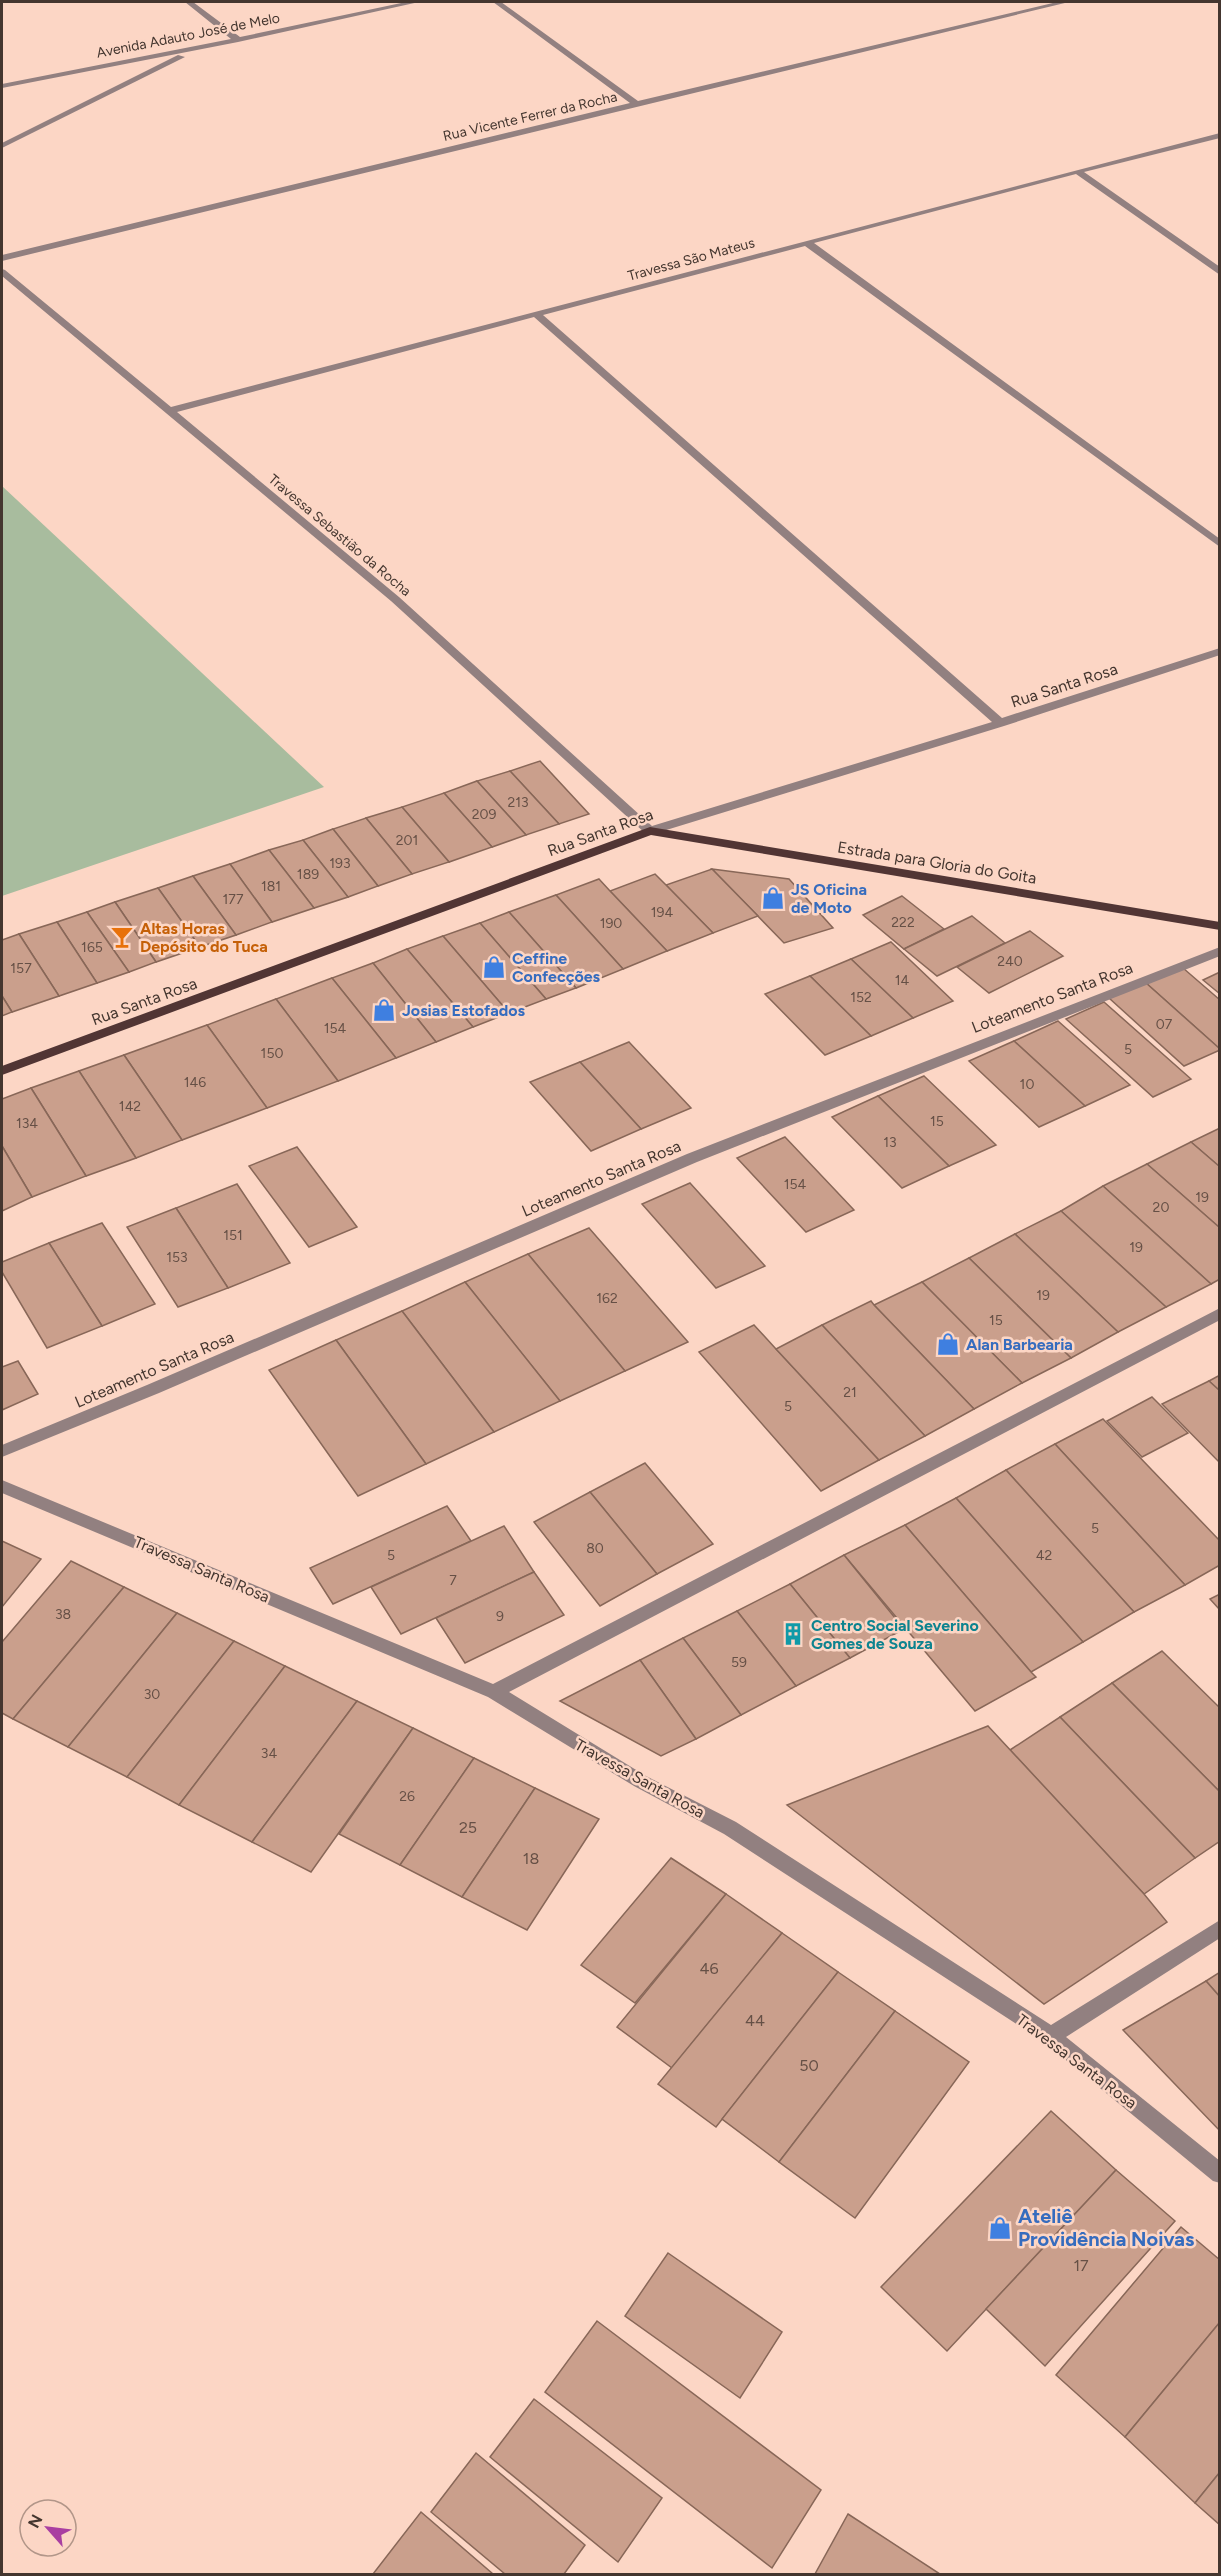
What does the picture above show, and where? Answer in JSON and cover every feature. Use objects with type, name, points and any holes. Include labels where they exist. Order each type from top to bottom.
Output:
[{"type":"main road","name":"Estrada para Gloria do Goita","points":[[650,831],[1220,926]]},
{"type":"main road","name":"Rua Santa Rosa","points":[[2,1071],[650,831]]},
{"type":"street","points":[[189,2],[238,40]]},
{"type":"street","name":"Avenida Adauto José de Melo","points":[[2,86],[238,40],[415,2]]},
{"type":"street","points":[[497,2],[636,105]]},
{"type":"street","name":"Rua Vicente Ferrer da Rocha","points":[[2,258],[242,198],[1065,2]]},
{"type":"street","points":[[2,146],[200,47]]},
{"type":"street","name":"Travessa São Mateus","points":[[169,411],[1220,135]]},
{"type":"street","points":[[1077,171],[1220,272]]},
{"type":"street","points":[[806,242],[1220,544]]},
{"type":"street","name":"Travessa Sebastião da Rocha","points":[[2,272],[395,599],[650,831]]},
{"type":"street","points":[[536,314],[1000,723]]},
{"type":"street","name":"Rua Santa Rosa","points":[[650,831],[1000,723],[1220,651]]},
{"type":"street","name":"Loteamento Santa Rosa","points":[[2,1451],[164,1385],[692,1158],[1220,951]]},
{"type":"street","points":[[494,1692],[1220,1313]]},
{"type":"street","name":"Travessa Santa Rosa","points":[[2,1486],[494,1692],[640,1781],[730,1828],[1051,2036],[1220,2174]]},
{"type":"street","points":[[1051,2036],[1220,1928]]},
{"type":"green space","points":[[2,486],[324,787],[2,896]]},
{"type":"building","points":[[540,761],[589,814],[559,824],[510,771]]},
{"type":"building","points":[[510,771],[559,824],[526,835],[477,781]]},
{"type":"building","points":[[477,781],[526,835],[492,847],[444,793]]},
{"type":"building","points":[[444,793],[492,847],[449,862],[402,807]]},
{"type":"building","points":[[402,807],[449,862],[412,874],[366,818]]},
{"type":"building","points":[[366,818],[412,874],[378,886],[333,829]]},
{"type":"building","points":[[333,829],[378,886],[348,897],[303,840]]},
{"type":"building","points":[[303,840],[348,897],[314,908],[269,850]]},
{"type":"building","points":[[269,850],[314,908],[272,922],[230,864]]},
{"type":"building","points":[[230,864],[272,922],[236,935],[193,876]]},
{"type":"building","name":"JS Oficina de Moto","points":[[712,869],[789,879],[833,928],[784,943]]},
{"type":"building","points":[[712,869],[758,916],[713,933],[666,885]]},
{"type":"building","points":[[655,874],[713,933],[667,951],[610,891]]},
{"type":"building","points":[[193,876],[236,935],[200,947],[158,888]]},
{"type":"building","points":[[599,879],[667,951],[623,969],[556,895]]},
{"type":"building","points":[[158,888],[200,947],[156,962],[115,902]]},
{"type":"building","points":[[556,895],[623,969],[576,988],[509,912]]},
{"type":"building","points":[[902,896],[944,929],[904,949],[863,915]]},
{"type":"building","name":"Altas Horas Depósito do Tuca","points":[[115,902],[156,962],[129,972],[87,912]]},
{"type":"building","points":[[87,912],[129,972],[97,983],[57,922]]},
{"type":"building","points":[[509,912],[576,988],[546,999],[480,923]]},
{"type":"building","points":[[972,916],[1005,943],[937,976],[904,949]]},
{"type":"building","points":[[57,922],[97,983],[59,996],[19,934]]},
{"type":"building","name":"Ceffine Confecções","points":[[480,923],[546,999],[509,1013],[443,936]]},
{"type":"building","points":[[1030,931],[1063,956],[989,993],[957,967]]},
{"type":"building","points":[[19,934],[59,996],[12,1012],[2,996],[2,940]]},
{"type":"building","points":[[443,936],[509,1013],[473,1027],[407,949]]},
{"type":"building","points":[[891,942],[953,1001],[913,1018],[851,959]]},
{"type":"building","points":[[407,949],[473,1027],[436,1042],[373,963]]},
{"type":"building","points":[[851,959],[913,1018],[871,1036],[810,976]]},
{"type":"building","name":"Josias Estofados","points":[[373,963],[436,1042],[396,1058],[332,978]]},
{"type":"building","points":[[1183,968],[1220,1000],[1220,1049],[1146,983]]},
{"type":"building","points":[[1220,972],[1220,994],[1203,980]]},
{"type":"building","points":[[810,976],[871,1036],[825,1055],[765,994]]},
{"type":"building","points":[[332,978],[396,1058],[338,1081],[276,999]]},
{"type":"building","points":[[1146,983],[1220,1050],[1184,1066],[1109,998]]},
{"type":"building","points":[[2,996],[12,1012],[2,1016]]},
{"type":"building","points":[[276,999],[338,1081],[267,1108],[207,1025]]},
{"type":"building","points":[[1104,1002],[1191,1079],[1153,1097],[1066,1019]]},
{"type":"building","points":[[1058,1021],[1130,1085],[1085,1106],[1014,1041]]},
{"type":"building","points":[[207,1025],[267,1108],[182,1140],[124,1055]]},
{"type":"building","points":[[1014,1041],[1085,1106],[1039,1127],[969,1061]]},
{"type":"building","points":[[629,1042],[691,1108],[641,1129],[580,1062]]},
{"type":"building","points":[[124,1055],[182,1140],[136,1158],[79,1071]]},
{"type":"building","points":[[580,1062],[641,1129],[591,1151],[530,1082]]},
{"type":"building","points":[[79,1071],[136,1158],[86,1176],[31,1088]]},
{"type":"building","points":[[924,1076],[996,1145],[949,1166],[878,1096]]},
{"type":"building","points":[[31,1088],[86,1176],[32,1197],[2,1146],[2,1099]]},
{"type":"building","points":[[878,1096],[949,1166],[902,1188],[832,1117]]},
{"type":"building","points":[[1220,1128],[1220,1167],[1191,1142]]},
{"type":"building","points":[[785,1137],[854,1210],[806,1232],[737,1158]]},
{"type":"building","points":[[1191,1142],[1220,1167],[1220,1228],[1147,1164]]},
{"type":"building","points":[[2,1146],[32,1197],[2,1211]]},
{"type":"building","points":[[297,1147],[357,1227],[309,1247],[249,1166]]},
{"type":"building","points":[[1147,1164],[1220,1228],[1220,1279],[1211,1284],[1103,1186]]},
{"type":"building","points":[[690,1183],[765,1266],[716,1288],[642,1204]]},
{"type":"building","points":[[237,1184],[290,1263],[228,1288],[176,1208]]},
{"type":"building","points":[[1103,1186],[1211,1284],[1166,1307],[1061,1211]]},
{"type":"building","points":[[176,1208],[228,1288],[178,1307],[127,1227]]},
{"type":"building","points":[[1061,1211],[1166,1307],[1118,1332],[1015,1234]]},
{"type":"building","points":[[102,1223],[155,1304],[102,1326],[49,1243]]},
{"type":"building","points":[[589,1228],[688,1342],[625,1371],[528,1254]]},
{"type":"building","points":[[1015,1234],[1118,1332],[1071,1358],[969,1258]]},
{"type":"building","points":[[49,1243],[102,1326],[47,1348],[2,1272],[2,1262]]},
{"type":"building","points":[[528,1254],[625,1371],[560,1401],[465,1282]]},
{"type":"building","points":[[969,1258],[1071,1358],[1022,1383],[922,1282]]},
{"type":"building","points":[[465,1282],[560,1401],[494,1432],[402,1311]]},
{"type":"building","name":"Alan Barbearia","points":[[922,1282],[1022,1383],[974,1409],[874,1305]]},
{"type":"building","points":[[871,1301],[974,1409],[925,1436],[822,1325]]},
{"type":"building","points":[[402,1311],[494,1432],[426,1464],[336,1340]]},
{"type":"building","points":[[754,1325],[879,1460],[821,1491],[699,1352]]},
{"type":"building","points":[[822,1325],[925,1436],[879,1460],[776,1349]]},
{"type":"building","points":[[336,1340],[426,1464],[358,1496],[269,1370]]},
{"type":"building","points":[[18,1361],[38,1394],[2,1410],[2,1367]]},
{"type":"building","points":[[1220,1375],[1220,1391],[1209,1381]]},
{"type":"building","points":[[1209,1381],[1220,1391],[1220,1463],[1162,1404]]},
{"type":"building","points":[[1152,1397],[1188,1433],[1142,1457],[1107,1421]]},
{"type":"building","points":[[1103,1419],[1220,1541],[1220,1565],[1185,1585],[1055,1444]]},
{"type":"building","points":[[1055,1444],[1185,1585],[1134,1612],[1006,1470]]},
{"type":"building","points":[[645,1463],[713,1544],[657,1574],[590,1492]]},
{"type":"building","points":[[1006,1470],[1134,1612],[1083,1642],[956,1498]]},
{"type":"building","points":[[590,1492],[657,1574],[600,1606],[534,1522]]},
{"type":"building","points":[[956,1498],[1083,1642],[1031,1672],[905,1525]]},
{"type":"building","points":[[447,1506],[471,1541],[333,1604],[310,1568]]},
{"type":"building","points":[[905,1525],[1036,1677],[975,1711],[844,1555]]},
{"type":"building","points":[[504,1526],[534,1572],[401,1634],[371,1587]]},
{"type":"building","points":[[2,1541],[41,1559],[2,1607]]},
{"type":"building","points":[[844,1555],[904,1629],[850,1658],[790,1584]]},
{"type":"building","points":[[71,1561],[124,1587],[13,1719],[2,1713],[2,1642]]},
{"type":"building","points":[[534,1572],[564,1615],[465,1663],[436,1618]]},
{"type":"building","name":"Centro Social Severino Gomes de Souza","points":[[790,1584],[850,1658],[796,1686],[737,1611]]},
{"type":"building","points":[[124,1587],[177,1613],[68,1747],[13,1719]]},
{"type":"building","points":[[1220,1594],[1220,1610],[1210,1599]]},
{"type":"building","points":[[737,1611],[796,1686],[741,1715],[683,1638]]},
{"type":"building","points":[[177,1613],[234,1641],[127,1777],[68,1747]]},
{"type":"building","points":[[683,1638],[741,1715],[696,1739],[640,1660]]},
{"type":"building","points":[[234,1641],[285,1666],[179,1805],[127,1777]]},
{"type":"building","points":[[1162,1651],[1220,1708],[1220,1792],[1112,1683]]},
{"type":"building","points":[[640,1660],[696,1739],[661,1756],[560,1701]]},
{"type":"building","points":[[285,1666],[357,1701],[252,1842],[179,1805]]},
{"type":"building","points":[[1112,1683],[1220,1792],[1220,1841],[1195,1858],[1060,1717]]},
{"type":"building","points":[[357,1701],[413,1728],[311,1872],[252,1842]]},
{"type":"building","points":[[1060,1717],[1195,1858],[1144,1894],[1010,1750]]},
{"type":"building","points":[[988,1726],[1144,1894],[1167,1922],[1044,2004],[787,1805]]},
{"type":"building","points":[[413,1728],[474,1758],[400,1865],[339,1834]]},
{"type":"building","points":[[474,1758],[535,1788],[462,1897],[400,1865]]},
{"type":"building","points":[[535,1788],[599,1819],[527,1930],[462,1897]]},
{"type":"building","points":[[671,1858],[726,1894],[635,2003],[581,1965]]},
{"type":"building","points":[[726,1894],[782,1933],[672,2068],[617,2027]]},
{"type":"building","points":[[782,1933],[838,1972],[716,2127],[658,2084]]},
{"type":"building","points":[[838,1972],[895,2011],[779,2162],[722,2119]]},
{"type":"building","points":[[1220,1972],[1220,1997],[1206,1981]]},
{"type":"building","points":[[1206,1981],[1220,1997],[1220,2131],[1123,2030]]},
{"type":"building","points":[[895,2011],[969,2062],[855,2218],[779,2162]]},
{"type":"building","name":"Ateliê Providência Noivas","points":[[1051,2111],[1116,2170],[947,2351],[881,2287]]},
{"type":"building","points":[[1116,2170],[1175,2221],[1045,2366],[986,2309]]},
{"type":"building","points":[[1181,2227],[1220,2260],[1220,2322],[1125,2437],[1056,2375]]},
{"type":"building","points":[[668,2253],[782,2332],[740,2398],[625,2316]]},
{"type":"building","points":[[597,2321],[821,2490],[772,2568],[545,2392]]},
{"type":"building","points":[[1220,2322],[1220,2472],[1195,2503],[1125,2437]]},
{"type":"building","points":[[534,2399],[662,2498],[618,2562],[490,2457]]},
{"type":"building","points":[[476,2453],[585,2545],[564,2574],[505,2574],[431,2512]]},
{"type":"building","points":[[1220,2472],[1220,2525],[1195,2503]]},
{"type":"building","points":[[421,2512],[493,2574],[373,2574]]},
{"type":"building","points":[[848,2514],[940,2574],[815,2574]]},
{"type":"place","name":"JS Oficina de Moto","points":[[773,898]]},
{"type":"place","name":"Altas Horas Depósito do Tuca","points":[[122,937]]},
{"type":"place","name":"Ceffine Confecções","points":[[494,967]]},
{"type":"place","name":"Josias Estofados","points":[[384,1010]]},
{"type":"place","name":"Alan Barbearia","points":[[948,1344]]},
{"type":"place","name":"Centro Social Severino Gomes de Souza","points":[[793,1634]]},
{"type":"place","name":"Ateliê Providência Noivas","points":[[1000,2228]]}]
